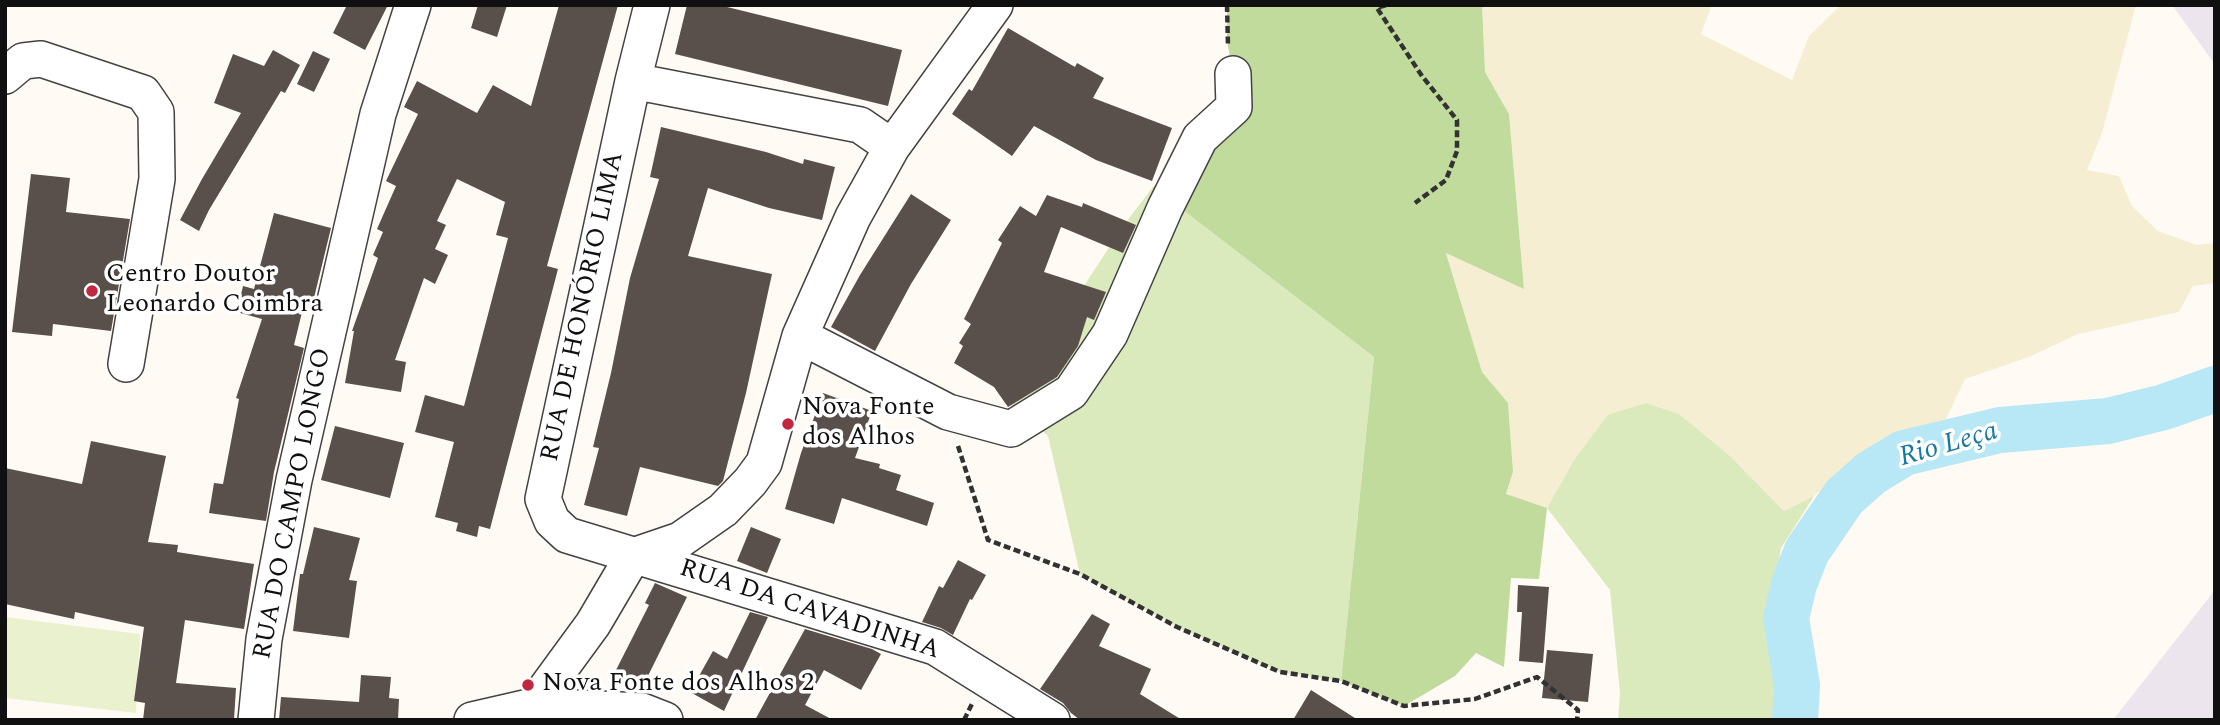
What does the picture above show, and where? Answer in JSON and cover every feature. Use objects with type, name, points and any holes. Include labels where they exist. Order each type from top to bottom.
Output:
[{"type":"street","name":"RUA DO CAMPO LONGO","points":[[256,720],[264,639],[294,480],[378,114],[413,5]]},
{"type":"street","name":"RUA DE HONÓRIO LIMA","points":[[633,556],[568,535],[552,521],[543,499],[633,81],[652,5]]},
{"type":"street","points":[[533,706],[593,624],[633,556],[680,540],[723,510],[764,463],[800,336],[853,217],[892,147],[988,8]]},
{"type":"street","points":[[5,76],[23,61],[41,59],[143,93],[156,112],[157,179],[127,364]]},
{"type":"street","points":[[800,336],[948,412],[1011,429],[1071,392],[1110,334],[1165,208],[1200,138],[1234,107],[1233,74]]},
{"type":"street","points":[[633,81],[860,125],[892,147]]},
{"type":"street","name":"RUA DA CAVADINHA","points":[[633,556],[935,647],[1052,720]]},
{"type":"street","points":[[472,720],[533,706],[642,711],[665,720]]},
{"type":"path","points":[[1227,5],[1227,40],[1233,74]]},
{"type":"path","points":[[1386,5],[1377,8],[1422,76],[1457,120],[1457,150],[1446,180],[1415,203]]},
{"type":"path","points":[[948,412],[988,540],[1080,574],[1177,627],[1280,672],[1341,681],[1404,706],[1475,699],[1537,677],[1578,710],[1577,720]]},
{"type":"shaded area","points":[[1482,5],[1712,5],[1701,34],[1792,80],[1809,36],[1841,5],[2136,5],[2102,133],[2087,170],[2119,176],[2132,206],[2158,231],[2197,245],[2215,243],[2215,283],[2193,286],[2179,312],[2078,334],[2029,357],[1965,379],[1944,423],[1865,451],[1814,496],[1784,511],[1729,455],[1679,414],[1646,403],[1608,416],[1574,460],[1547,508],[1506,495],[1513,472],[1508,403],[1482,372],[1446,252],[1524,289],[1509,114],[1485,72]]},
{"type":"shaded area","points":[[2172,5],[2215,5],[2215,63],[2214,63]]},
{"type":"shaded area","points":[[2215,590],[2215,720],[2113,720]]},
{"type":"green space","points":[[1227,5],[1482,5],[1485,72],[1509,114],[1524,289],[1446,253],[1482,372],[1508,403],[1513,472],[1506,494],[1547,508],[1539,579],[1511,578],[1504,667],[1476,653],[1455,676],[1404,706],[1341,681],[1374,357],[1153,187],[1185,170],[1233,74],[1227,40]]},
{"type":"green space","points":[[1153,187],[1374,357],[1341,681],[1280,672],[1177,627],[1080,574],[1048,436],[998,394],[1046,344],[1123,226]]},
{"type":"green space","points":[[1646,403],[1679,414],[1729,455],[1784,511],[1814,496],[1781,548],[1771,610],[1778,720],[1618,720],[1620,693],[1610,590],[1547,508],[1574,460],[1608,415]]},
{"type":"green space","points":[[5,617],[140,634],[136,713],[5,698]]},
{"type":"building","points":[[347,5],[388,5],[365,50],[333,33]]},
{"type":"building","points":[[478,5],[507,5],[497,37],[471,28]]},
{"type":"building","points":[[559,5],[618,5],[547,266],[558,269],[490,529],[479,526],[477,537],[456,531],[458,523],[435,517],[454,442],[415,432],[425,395],[464,406],[508,238],[496,235],[505,202],[457,179],[437,221],[446,225],[435,249],[448,255],[435,284],[424,278],[395,360],[406,362],[401,392],[345,383],[352,331],[378,258],[373,255],[383,232],[377,229],[396,186],[386,181],[418,114],[404,107],[417,81],[477,113],[493,85],[531,106]]},
{"type":"building","points":[[687,5],[719,5],[902,50],[888,106],[675,54]]},
{"type":"building","points":[[1008,28],[1075,67],[1077,63],[1104,78],[1093,98],[1172,128],[1152,181],[1096,160],[1034,126],[1012,156],[952,114],[969,89],[972,91]]},
{"type":"building","points":[[273,50],[300,65],[285,93],[281,91],[199,231],[180,220],[241,113],[214,103],[233,54],[264,66]]},
{"type":"building","points":[[313,51],[330,59],[314,92],[297,84]]},
{"type":"building","points":[[661,127],[766,152],[803,164],[804,159],[835,167],[822,220],[769,208],[708,188],[688,256],[772,274],[746,393],[723,481],[718,486],[640,467],[627,516],[584,505],[599,448],[593,447],[630,278],[659,179],[650,177]]},
{"type":"building","points":[[31,174],[70,178],[66,212],[130,219],[111,331],[53,324],[52,336],[12,332]]},
{"type":"building","points":[[911,194],[951,220],[911,284],[875,351],[831,327]]},
{"type":"building","points":[[1047,195],[1082,207],[1083,203],[1136,225],[1123,253],[1061,227],[1044,272],[1106,292],[1094,320],[1087,317],[1078,346],[1057,377],[1008,407],[994,387],[954,363],[963,346],[959,343],[971,324],[964,319],[1002,243],[998,240],[1020,206],[1036,216]]},
{"type":"building","points":[[274,213],[331,228],[313,302],[305,300],[294,345],[304,348],[274,472],[266,521],[209,513],[214,483],[223,484],[239,399],[236,398],[262,319],[237,312],[243,286],[254,289]]},
{"type":"building","points":[[823,393],[872,411],[855,458],[880,464],[879,468],[901,475],[896,490],[934,503],[927,526],[842,498],[834,524],[785,509],[801,453]]},
{"type":"building","points":[[335,426],[404,443],[390,498],[321,480]]},
{"type":"building","points":[[91,441],[166,456],[148,542],[178,545],[177,552],[254,564],[244,629],[185,620],[176,683],[236,688],[234,720],[143,720],[145,703],[134,701],[144,627],[75,612],[74,619],[5,604],[5,468],[82,484]]},
{"type":"building","points":[[314,527],[360,538],[349,580],[357,581],[349,638],[293,631],[300,574],[303,574]]},
{"type":"building","points":[[751,527],[781,539],[767,573],[737,561]]},
{"type":"building","points":[[958,560],[986,575],[972,600],[970,599],[953,635],[922,622],[939,586],[943,588]]},
{"type":"building","points":[[655,583],[687,597],[643,686],[615,672],[649,605],[645,603]]},
{"type":"building","points":[[1518,585],[1549,587],[1543,663],[1519,661],[1522,612],[1517,612]]},
{"type":"building","points":[[750,612],[768,617],[724,711],[690,692],[713,651],[727,659]]},
{"type":"building","points":[[1092,614],[1110,624],[1099,646],[1151,669],[1140,694],[1182,720],[1080,720],[1063,703],[1040,689]]},
{"type":"building","points":[[805,629],[881,654],[861,690],[824,670],[805,705],[833,720],[755,720]]},
{"type":"building","points":[[1547,650],[1593,654],[1588,702],[1542,698]]},
{"type":"building","points":[[361,675],[391,677],[389,698],[399,699],[398,720],[279,720],[281,697],[359,702]]},
{"type":"building","points":[[1311,690],[1358,720],[1293,720]]},
{"type":"waterway","name":"Rio Leça","points":[[1795,720],[1797,686],[1786,618],[1794,584],[1807,551],[1844,497],[1871,473],[1904,453],[2000,430],[2108,421],[2164,407],[2215,389]]},
{"type":"place","name":"Centro Doutor Leonardo Coimbra","points":[[92,291]]},
{"type":"place","name":"Nova Fonte dos Alhos","points":[[788,424]]},
{"type":"place","name":"Nova Fonte dos Alhos 2","points":[[528,685]]}]
